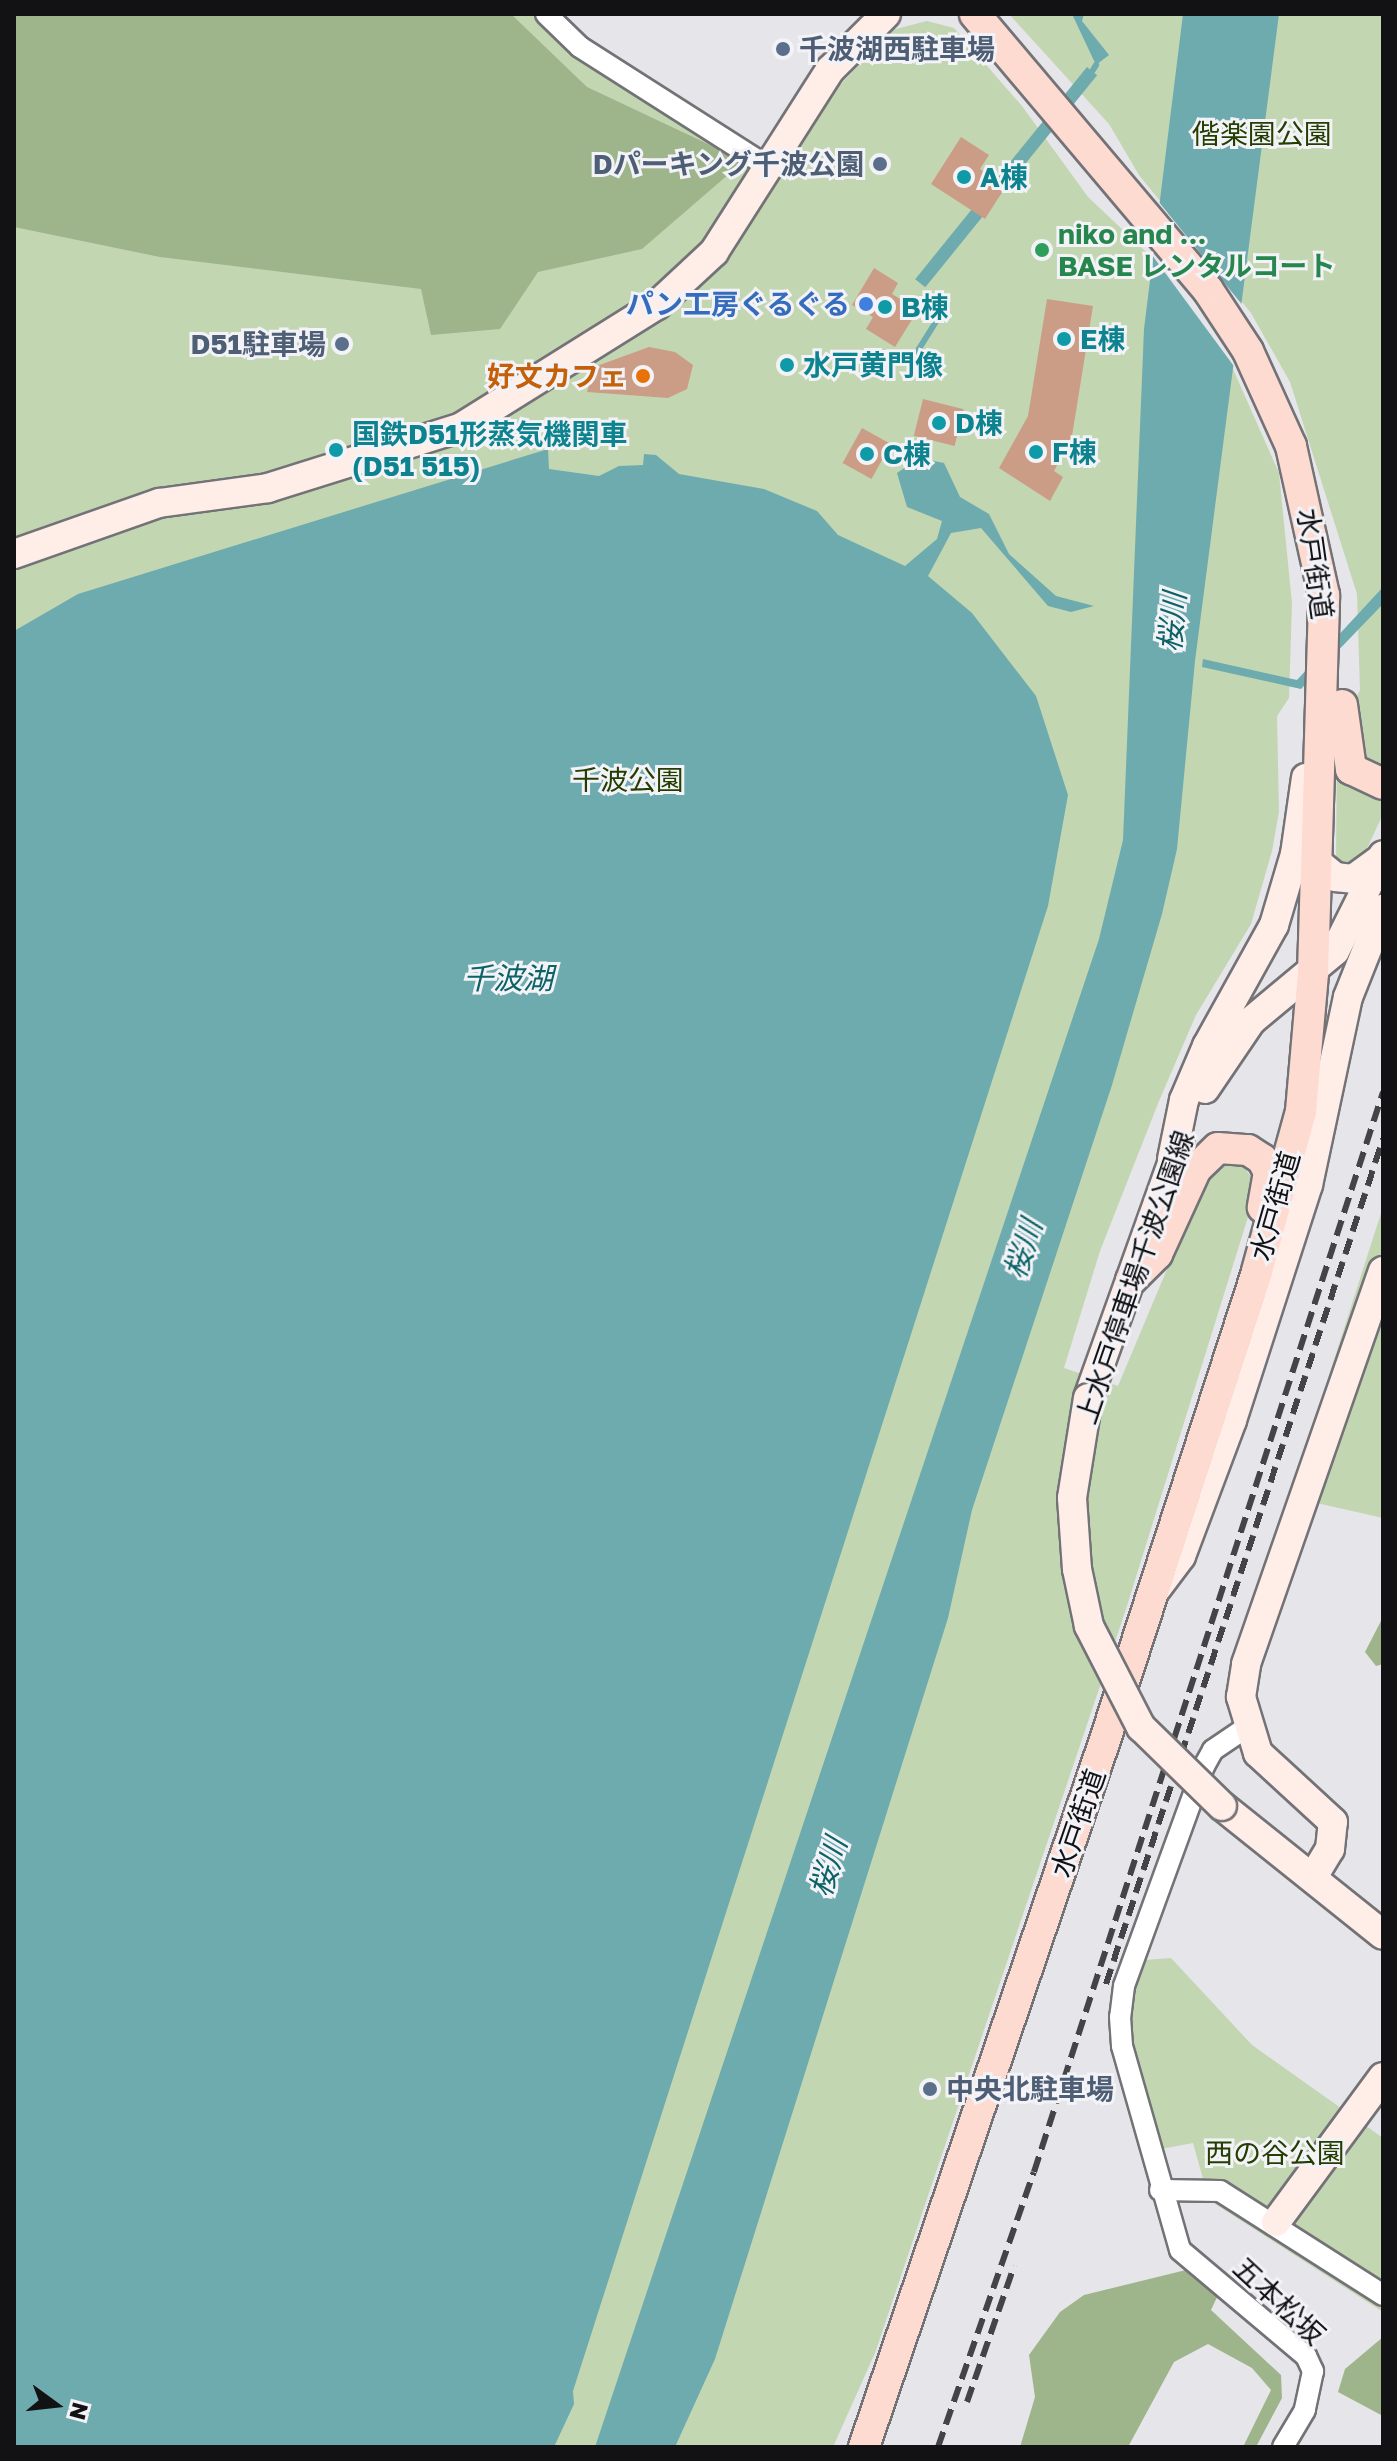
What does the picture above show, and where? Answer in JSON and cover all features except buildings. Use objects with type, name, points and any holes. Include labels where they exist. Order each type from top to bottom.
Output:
[{"type":"main road","name":"水戸街道","points":[[864,2447],[1104,1743],[1257,1271],[1301,1111],[1313,973],[1324,595],[1319,555],[1291,446],[1263,380],[1208,290],[975,14]]},
{"type":"main road","points":[[1324,595],[1341,633],[1346,758],[1358,776],[1383,784]]},
{"type":"main road","points":[[1131,1280],[1157,1254],[1196,1169],[1218,1148],[1231,1146],[1262,1159],[1269,1172],[1255,1236],[1257,1271]]},
{"type":"street","points":[[546,14],[580,47],[764,164]]},
{"type":"street","points":[[14,554],[159,503],[268,488],[460,428],[657,305],[714,252],[764,164],[830,70],[886,14]]},
{"type":"street","points":[[1172,1159],[1184,1100],[1274,925],[1295,854],[1307,763],[1309,611],[1319,555]]},
{"type":"street","points":[[1318,863],[1335,877],[1353,879],[1382,857]]},
{"type":"street","name":"上水戸停車場千波公園線","points":[[1382,857],[1345,934],[1313,973],[1284,991],[1231,1044],[1172,1159],[1088,1398],[1072,1498],[1077,1569],[1089,1626],[1141,1727],[1222,1806],[1383,1935]]},
{"type":"street","points":[[1153,1593],[1181,1556],[1232,1420],[1308,1185],[1348,997],[1383,909]]},
{"type":"street","points":[[1313,1877],[1330,1849],[1333,1822],[1274,1773],[1247,1727],[1241,1697],[1246,1664],[1383,1271]]},
{"type":"street","points":[[1247,1727],[1213,1750],[1204,1766],[1124,1986],[1122,2046],[1160,2190],[1220,2191],[1276,2222],[1383,2295]]},
{"type":"street","points":[[1276,2222],[1383,2077]]},
{"type":"street","name":"五本松坂","points":[[1160,2190],[1180,2250],[1306,2356],[1314,2387],[1283,2447]]},
{"type":"green space","name":"千波湖","points":[[14,14],[546,14],[751,162],[823,103],[892,30],[927,21],[954,28],[1022,106],[1088,197],[1179,283],[1225,351],[1279,473],[1292,603],[1289,698],[1277,716],[1279,812],[1272,851],[1251,924],[1196,1015],[1159,1101],[1100,1251],[1064,1368],[1118,1386],[1207,1174],[1230,1161],[1241,1163],[1254,1181],[1253,1201],[1126,1609],[875,2353],[833,2447],[14,2447]]},
{"type":"green space","points":[[14,14],[511,14],[587,87],[744,161],[642,249],[538,272],[500,329],[431,335],[421,289],[160,257],[14,227]]},
{"type":"green space","name":"偕楽園公園","points":[[1009,14],[1383,14],[1383,814],[1358,868],[1336,862],[1337,739],[1360,690],[1357,594],[1290,382],[1251,313],[1139,175],[1109,124]]},
{"type":"green space","points":[[1383,1207],[1383,1518],[1290,1497]]},
{"type":"green space","points":[[1383,1617],[1383,1664],[1376,1666],[1365,1652]]},
{"type":"green space","name":"西の谷公園","points":[[1171,1958],[1252,2045],[1383,2138],[1383,2312],[1209,2200],[1193,2143],[1150,2151],[1122,2046],[1132,1961]]},
{"type":"green space","points":[[1186,2270],[1218,2295],[1211,2310],[1281,2375],[1282,2398],[1256,2447],[1243,2447],[1271,2390],[1252,2368],[1208,2344],[1174,2362],[1128,2447],[1020,2447],[1035,2397],[1029,2355],[1060,2312],[1084,2295]]},
{"type":"green space","points":[[1383,2337],[1383,2416],[1338,2392],[1345,2369]]},
{"type":"water","points":[[1072,14],[1084,14],[1082,21],[1109,55],[1096,65]]},
{"type":"water","name":"桜川","points":[[1183,14],[1279,14],[1195,661],[1177,849],[1162,914],[1112,1085],[972,1510],[948,1618],[715,2359],[675,2447],[595,2447],[1099,939],[1123,840],[1144,329]]},
{"type":"water","points":[[1087,67],[1097,75],[925,287],[915,279]]},
{"type":"water","name":"千波湖","points":[[548,449],[549,469],[599,476],[619,466],[643,465],[644,454],[656,455],[679,474],[764,489],[817,511],[838,535],[905,566],[937,539],[942,521],[907,507],[897,473],[919,458],[944,463],[960,497],[989,514],[1009,554],[1056,596],[1094,606],[1071,612],[1048,606],[981,528],[951,533],[928,576],[972,613],[1036,696],[1068,795],[1048,906],[573,2391],[574,2404],[554,2447],[14,2447],[14,631],[78,594]]},
{"type":"water","points":[[1383,587],[1383,604],[1301,689],[1202,667],[1203,659],[1297,680]]},
{"type":"pier","points":[[1154,196],[1244,307],[1236,369],[1149,251]]},
{"type":"waterway","points":[[1093,70],[1096,65]]},
{"type":"waterway","points":[[917,352],[936,321]]},
{"type":"railway","points":[[938,2447],[1034,2172],[1383,1092]]},
{"type":"railway","points":[[1106,1984],[1383,1139]]},
{"type":"railway","points":[[967,2402],[1014,2266]]},
{"type":"place","name":"千波湖西駐車場","points":[[783,49]]},
{"type":"place","name":"Dパーキング千波公園","points":[[880,164]]},
{"type":"place","name":"A棟","points":[[964,177]]},
{"type":"place","name":"niko and ... BASE レンタルコート","points":[[1042,250]]},
{"type":"place","name":"パン工房ぐるぐる","points":[[866,304]]},
{"type":"place","name":"B棟","points":[[885,307]]},
{"type":"place","name":"E棟","points":[[1064,339]]},
{"type":"place","name":"D51駐車場","points":[[342,344]]},
{"type":"place","name":"水戸黄門像","points":[[787,365]]},
{"type":"place","name":"好文カフェ","points":[[643,376]]},
{"type":"place","name":"D棟","points":[[939,423]]},
{"type":"place","name":"国鉄D51形蒸気機関車 (D51 515)","points":[[336,450]]},
{"type":"place","name":"F棟","points":[[1036,452]]},
{"type":"place","name":"C棟","points":[[867,454]]},
{"type":"place","name":"中央北駐車場","points":[[930,2089]]},
{"type":"park label","name":"千波公園","points":[[628,780]]}]
